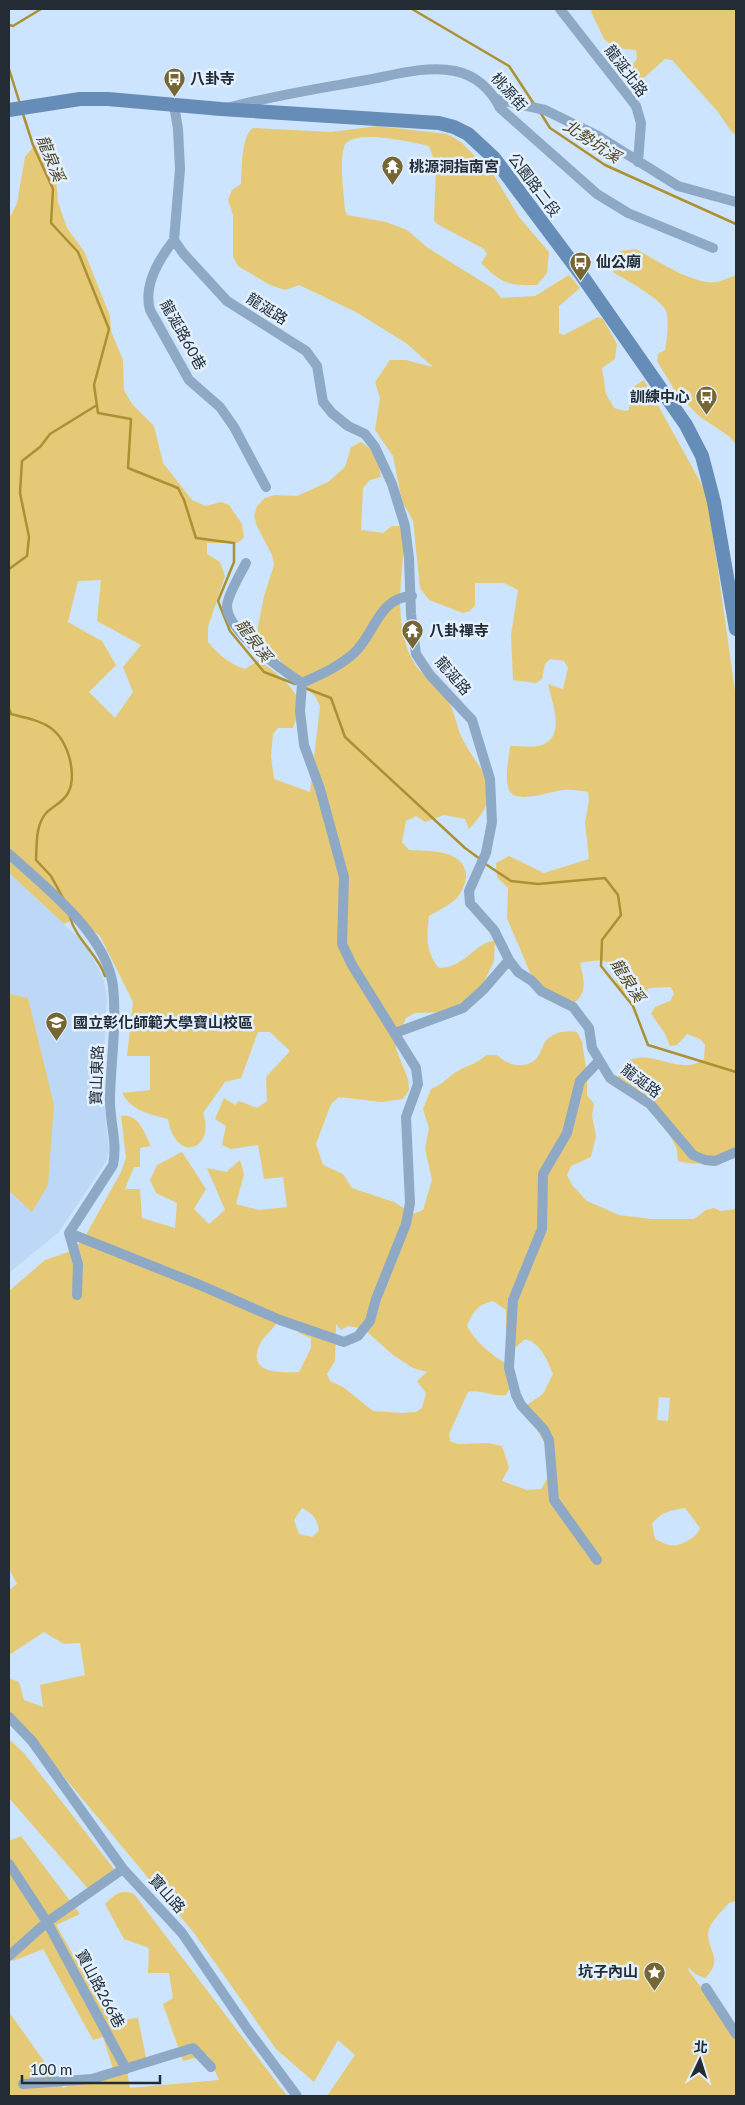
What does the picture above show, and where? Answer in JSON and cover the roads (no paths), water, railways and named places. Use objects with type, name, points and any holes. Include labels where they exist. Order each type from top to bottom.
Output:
[{"type":"main road","name":"公園路二段","points":[[18,109],[80,99],[221,110],[439,123],[454,126],[468,134],[494,158],[580,273],[686,425],[702,456],[714,502],[736,628]]},
{"type":"street","name":"龍涎北路","points":[[560,9],[636,106],[641,123],[638,162]]},
{"type":"street","name":"桃源街","points":[[221,110],[295,92],[430,70],[454,70],[477,78],[496,99],[500,108],[597,194],[628,214],[713,248]]},
{"type":"street","points":[[496,99],[545,110],[598,136],[678,186],[736,202]]},
{"type":"street","points":[[174,105],[178,129],[180,169],[174,240]]},
{"type":"street","name":"龍涎路60巷","points":[[174,240],[160,259],[150,286],[148,302],[150,310],[189,380],[220,407],[234,428],[266,487]]},
{"type":"street","name":"龍涎路","points":[[174,240],[183,253],[227,301],[306,351],[318,366],[323,402],[332,413],[348,426],[365,434],[375,447],[392,484],[404,526],[410,558],[411,614],[416,654],[430,675],[472,720],[490,779],[492,822],[486,853],[469,891],[470,903],[494,930],[509,960],[518,972],[532,981],[541,991],[573,1007],[590,1028],[592,1048],[610,1078],[650,1104],[693,1155],[715,1161],[736,1152]]},
{"type":"street","points":[[246,563],[227,604],[228,615],[248,641],[277,666],[302,683]]},
{"type":"street","points":[[302,683],[328,672],[354,654],[372,632],[380,613],[393,602],[412,596]]},
{"type":"street","points":[[69,1233],[200,1285],[280,1320],[344,1342],[358,1336],[370,1321],[376,1299],[406,1224],[410,1203],[406,1117],[418,1084],[416,1068],[352,965],[342,944],[344,877],[320,789],[304,745],[300,711],[302,683]]},
{"type":"street","name":"寶山東路","points":[[9,854],[62,902],[90,935],[106,960],[113,984],[115,1015],[110,1100],[115,1154],[113,1165],[69,1233]]},
{"type":"street","points":[[395,1033],[463,1008],[484,989],[509,960]]},
{"type":"street","points":[[597,1560],[554,1500],[549,1440],[544,1430],[521,1405],[516,1395],[509,1368],[514,1300],[542,1229],[543,1174],[567,1132],[580,1081],[599,1061]]},
{"type":"street","points":[[69,1233],[78,1264],[76,1295]]},
{"type":"street","name":"寶山路","points":[[9,1717],[32,1741],[123,1869],[182,1933],[248,2030],[296,2096]]},
{"type":"street","name":"寶山路266巷","points":[[9,1864],[47,1922],[126,2069]]},
{"type":"street","points":[[9,1956],[47,1922],[123,1869]]},
{"type":"street","points":[[706,1988],[736,2034]]},
{"type":"street","points":[[23,2084],[92,2079],[193,2048],[210,2067]]},
{"type":"waterway","name":"北勢坑溪","points":[[9,25],[13,26],[41,9]]},
{"type":"waterway","name":"北勢坑溪","points":[[412,9],[509,66],[534,104]]},
{"type":"waterway","name":"龍泉溪","points":[[9,69],[20,104]]},
{"type":"waterway","name":"北勢坑溪","points":[[540,112],[550,128],[605,165],[736,224]]},
{"type":"waterway","name":"龍泉溪","points":[[23,114],[33,145],[53,189],[51,223],[78,252],[109,329],[94,385],[98,413],[131,419],[128,468],[178,488],[184,500],[196,538],[234,543],[234,562],[218,601],[230,631],[264,672],[295,684]]},
{"type":"waterway","points":[[9,569],[27,556],[29,537],[20,493],[22,461],[40,447],[50,434],[97,405]]},
{"type":"waterway","name":"龍泉溪","points":[[305,688],[331,698],[345,737],[465,848],[480,859]]},
{"type":"waterway","points":[[9,709],[11,714],[41,723],[56,732],[66,748],[70,760],[72,776],[69,791],[62,800],[47,812],[40,823],[36,860],[51,876],[63,898]]},
{"type":"waterway","name":"龍泉溪","points":[[484,863],[511,881],[538,884],[605,878],[618,895],[621,915],[602,940],[601,966],[633,1006],[648,1045],[736,1072]]},
{"type":"waterway","points":[[70,917],[77,933],[102,968],[105,976]]},
{"type":"place","name":"八卦寺","points":[[174,98]]},
{"type":"place","name":"桃源洞指南宮","points":[[393,186]]},
{"type":"place","name":"仙公廟","points":[[580,281]]},
{"type":"place","name":"訓練中心","points":[[706,416]]},
{"type":"place","name":"八卦禪寺","points":[[413,650]]},
{"type":"place","name":"國立彰化師範大學寶山校區","points":[[57,1042]]},
{"type":"place","name":"坑子內山","points":[[654,1991]]}]
